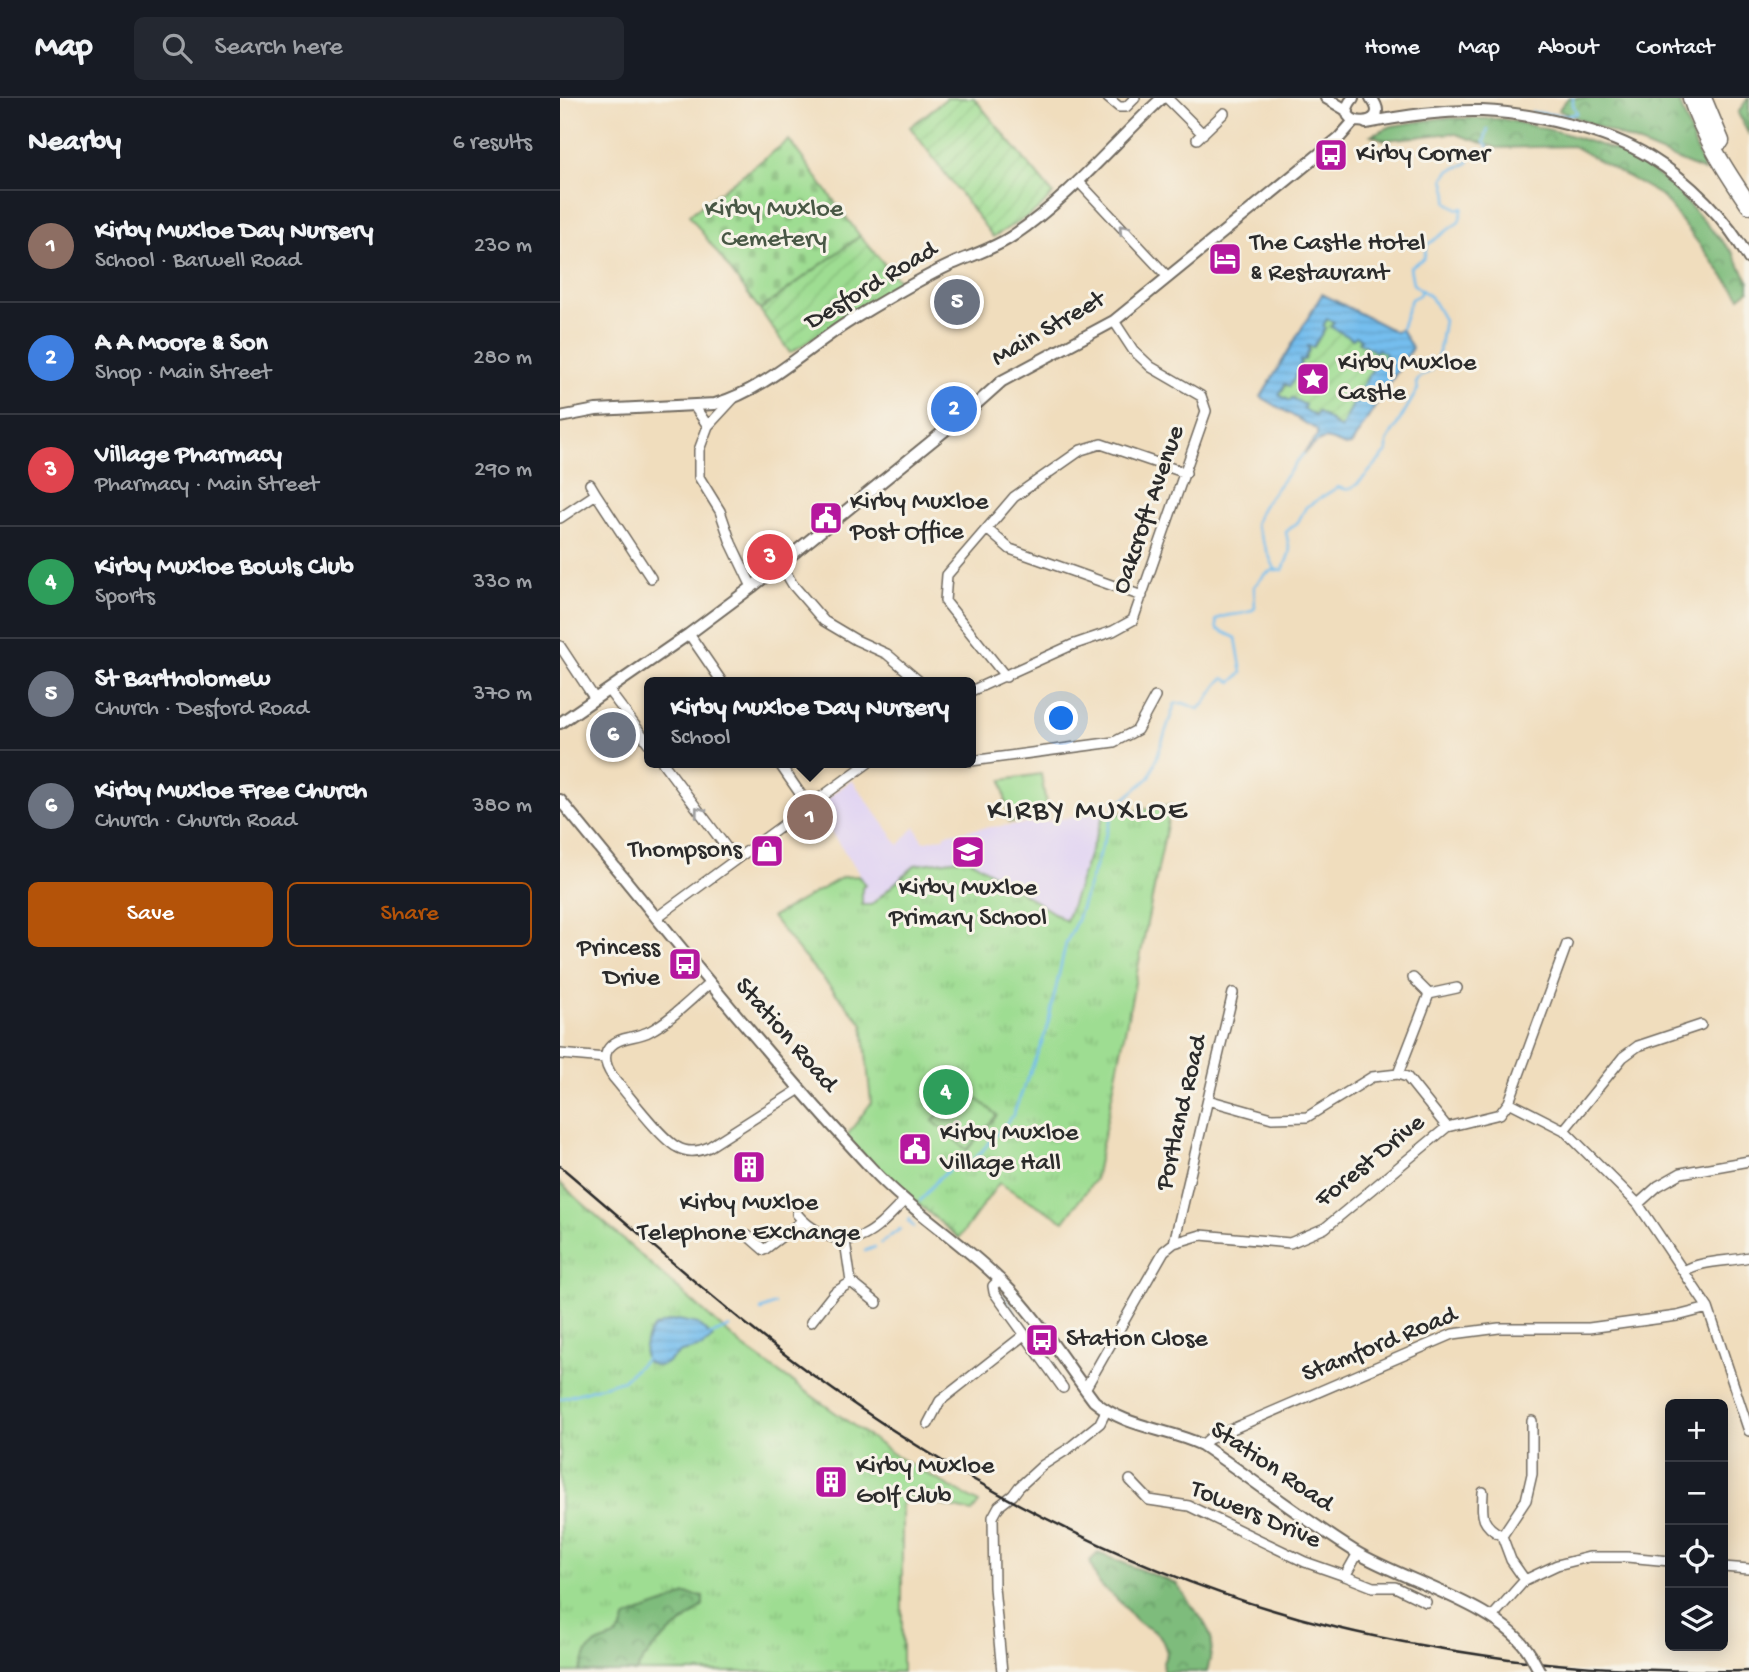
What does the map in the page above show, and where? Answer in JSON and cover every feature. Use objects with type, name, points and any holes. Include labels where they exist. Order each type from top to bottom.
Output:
[{"type":"highway","points":[[1690,98],[1708,140],[1749,205]]},
{"type":"highway","points":[[1703,98],[1716,132],[1749,188]]},
{"type":"street","points":[[1108,98],[1119,107],[1126,107],[1135,98]]},
{"type":"street","name":"Desford Road","points":[[560,416],[596,410],[715,404],[734,398],[760,384],[877,305],[951,265],[1013,236],[1078,181],[1162,98]]},
{"type":"street","points":[[1167,98],[1200,136],[1224,113]]},
{"type":"street","points":[[1326,98],[1360,122]]},
{"type":"street","points":[[1348,111],[1353,98]]},
{"type":"street","points":[[1360,122],[1375,114],[1372,99]]},
{"type":"street","points":[[1372,99],[1399,116]]},
{"type":"street","points":[[1360,122],[1468,111],[1510,113],[1538,117],[1626,145],[1649,157],[1687,186],[1728,227],[1749,260]]},
{"type":"street","name":"Main Street","points":[[560,723],[689,635],[752,587],[1002,381],[1114,321],[1360,122]]},
{"type":"street","points":[[1078,181],[1168,277]]},
{"type":"street","name":"Oakcroft Avenue","points":[[976,689],[1072,645],[1113,632],[1133,620],[1142,596],[1206,411],[1202,396],[1151,367],[1132,350],[1114,321]]},
{"type":"street","points":[[734,398],[708,426],[699,450],[699,477],[720,511],[731,543],[752,587]]},
{"type":"street","points":[[694,406],[708,426]]},
{"type":"street","points":[[1006,677],[945,601],[947,575],[1014,497],[1081,450],[1101,444],[1185,473]]},
{"type":"street","points":[[590,484],[651,578]]},
{"type":"street","points":[[560,518],[596,494]]},
{"type":"street","points":[[987,529],[1010,550],[1142,596]]},
{"type":"street","points":[[780,565],[793,585],[824,621],[887,654],[914,677]]},
{"type":"street","points":[[689,635],[718,677]]},
{"type":"street","points":[[560,646],[595,699]]},
{"type":"street","points":[[608,691],[644,738]]},
{"type":"street","points":[[976,760],[1114,742],[1137,730],[1155,697]]},
{"type":"street","points":[[667,768],[736,859]]},
{"type":"street","points":[[782,768],[808,805]]},
{"type":"street","points":[[656,918],[861,768]]},
{"type":"street","name":"Station Road","points":[[560,800],[709,983],[800,1089],[904,1201],[999,1279],[1020,1300],[1085,1389],[1106,1411],[1127,1422],[1202,1445],[1306,1520],[1358,1553],[1492,1617],[1519,1639],[1540,1672]]},
{"type":"street","points":[[1567,944],[1509,1102],[1564,1130],[1638,1204],[1708,1308],[1749,1431]]},
{"type":"street","points":[[1413,978],[1429,994]]},
{"type":"street","points":[[709,983],[652,1030],[614,1043],[607,1050],[605,1058],[613,1077],[661,1133],[669,1142],[686,1151],[701,1150],[800,1089]]},
{"type":"street","points":[[1429,994],[1457,988]]},
{"type":"street","name":"Portland Road","points":[[1174,1243],[1233,993]]},
{"type":"street","points":[[1398,1074],[1429,994]]},
{"type":"street","points":[[1564,1130],[1623,1057],[1638,1046],[1701,1025]]},
{"type":"street","points":[[560,1054],[605,1058]]},
{"type":"street","points":[[1208,1100],[1272,1118],[1307,1117],[1372,1077],[1398,1074],[1407,1077],[1447,1127]]},
{"type":"street","name":"Forest Drive","points":[[1174,1243],[1201,1235],[1290,1243],[1325,1228],[1447,1127],[1500,1114],[1509,1102]]},
{"type":"street","points":[[1638,1204],[1658,1186],[1681,1173],[1749,1161]]},
{"type":"street","points":[[748,1236],[764,1250],[799,1217],[831,1237],[845,1241],[860,1238],[875,1230],[904,1201]]},
{"type":"street","points":[[845,1241],[852,1283],[877,1303]]},
{"type":"street","points":[[1085,1389],[1164,1251],[1174,1243]]},
{"type":"street","points":[[1684,1271],[1698,1264],[1749,1257]]},
{"type":"street","points":[[999,1279],[993,1286],[993,1292],[1063,1388]]},
{"type":"street","points":[[811,1322],[834,1293],[852,1283]]},
{"type":"street","name":"Stamford Road","points":[[1202,1445],[1209,1439],[1453,1334],[1499,1328],[1588,1328],[1677,1316],[1708,1308]]},
{"type":"street","points":[[928,1424],[940,1401],[1024,1335]]},
{"type":"street","points":[[1002,1672],[994,1587],[993,1517],[999,1506],[1042,1465],[1068,1449],[1100,1423],[1106,1411]]},
{"type":"street","points":[[1502,1536],[1526,1500],[1532,1475],[1532,1421]]},
{"type":"street","name":"Towers Drive","points":[[1130,1480],[1149,1500],[1189,1506],[1305,1562],[1345,1576],[1358,1553]]},
{"type":"street","points":[[1483,1492],[1482,1516],[1489,1529],[1502,1536],[1511,1560],[1525,1580]]},
{"type":"street","points":[[1492,1617],[1525,1580],[1557,1565],[1589,1557],[1665,1561]]},
{"type":"street","points":[[1728,1567],[1749,1569]]},
{"type":"street","points":[[1345,1576],[1373,1587],[1395,1587],[1426,1602]]},
{"type":"shaded area","name":"Kirby Muxloe Primary School","points":[[852,780],[899,845],[915,826],[923,842],[944,837],[944,834],[1098,812],[1103,816],[1066,922],[968,858],[915,865],[871,905],[861,906],[861,888],[865,885],[814,808]]},
{"type":"green space","points":[[947,98],[974,98],[1053,194],[1038,210],[993,237],[910,127]]},
{"type":"green space","points":[[1568,98],[1678,98],[1704,171],[1558,110]]},
{"type":"green space","points":[[1749,98],[1749,135],[1738,113]]},
{"type":"green space","points":[[1442,118],[1503,119],[1563,133],[1627,154],[1672,186],[1733,253],[1749,282],[1749,290],[1740,297],[1662,196],[1573,146],[1497,148],[1453,133],[1385,140],[1371,135],[1392,126]]},
{"type":"green space","name":"Kirby Muxloe Cemetery","points":[[789,140],[860,236],[760,310],[689,215]]},
{"type":"green space","points":[[860,236],[901,283],[790,353],[760,310]]},
{"type":"green space","points":[[1327,318],[1334,322],[1332,326],[1353,339],[1355,335],[1361,339],[1359,342],[1376,352],[1378,349],[1386,354],[1382,360],[1379,359],[1362,388],[1365,390],[1342,429],[1318,412],[1315,416],[1292,398],[1290,401],[1279,395],[1286,384],[1290,385],[1301,367],[1300,360],[1305,360],[1308,346],[1314,347],[1325,328],[1323,327]]},
{"type":"green space","points":[[1041,774],[1048,816],[1009,822],[1002,780]]},
{"type":"green space","points":[[1171,805],[1095,1179],[1064,1221],[999,1183],[959,1238],[845,1138],[871,1103],[863,1024],[772,917],[843,877],[859,876],[865,885],[862,888],[862,905],[871,905],[915,865],[968,858],[1066,921],[1103,816]]},
{"type":"green space","points":[[962,1086],[997,1115],[967,1150],[933,1121]]},
{"type":"green space","name":"Kirby Muxloe Golf Club","points":[[560,1183],[742,1346],[899,1458],[979,1503],[972,1512],[902,1496],[902,1672],[560,1672]]},
{"type":"green space","points":[[1098,1553],[1177,1584],[1211,1636],[1212,1650],[1207,1672],[1163,1672],[1167,1653],[1162,1639],[1135,1620],[1122,1603],[1100,1584],[1090,1561]]},
{"type":"green space","points":[[685,1594],[703,1596],[703,1606],[657,1644],[636,1672],[579,1672],[588,1651],[593,1646],[615,1637],[623,1627],[625,1619]]},
{"type":"water","points":[[1322,294],[1396,332],[1401,329],[1412,348],[1351,445],[1345,446],[1327,439],[1315,444],[1303,454],[1317,436],[1317,430],[1261,397]],"holes":[[[1327,319],[1334,322],[1331,327],[1353,339],[1356,336],[1361,339],[1359,342],[1376,352],[1378,349],[1386,354],[1382,360],[1379,359],[1361,388],[1365,391],[1357,404],[1354,402],[1341,429],[1318,412],[1315,416],[1303,409],[1305,405],[1279,395],[1285,384],[1290,386],[1301,367],[1300,360],[1304,360],[1308,346],[1313,347],[1325,328],[1323,326]]]},
{"type":"water","points":[[678,1320],[698,1324],[713,1338],[702,1347],[681,1352],[665,1364],[658,1366],[648,1363],[644,1355],[652,1329]]},
{"type":"waterway","points":[[1532,112],[1567,116],[1577,113],[1573,98]]},
{"type":"waterway","points":[[920,1201],[940,1177],[955,1166],[975,1159],[1013,1115],[1046,1032],[1066,943],[1077,920],[1115,807],[1150,777],[1175,704],[1183,703],[1199,709],[1224,678],[1232,682],[1242,673],[1236,638],[1217,629],[1216,620],[1246,613],[1255,608],[1254,587],[1263,576],[1283,570],[1290,552],[1286,532],[1298,522],[1306,507],[1338,487],[1347,489],[1358,484],[1387,452],[1387,442],[1418,389],[1416,383],[1420,377],[1432,370],[1439,352],[1444,320],[1431,297],[1413,284],[1410,267],[1424,258],[1427,245],[1459,222],[1463,208],[1458,209],[1447,202],[1444,178],[1449,171],[1468,163],[1469,157],[1486,152],[1488,147],[1484,142],[1488,129]]},
{"type":"waterway","points":[[1401,329],[1411,299],[1421,291]]},
{"type":"waterway","points":[[1275,569],[1255,524],[1262,507],[1303,454]]},
{"type":"waterway","points":[[910,1219],[908,1221],[914,1227]]},
{"type":"waterway","points":[[881,1243],[900,1229]]},
{"type":"waterway","points":[[865,1251],[875,1247]]},
{"type":"waterway","points":[[1002,1295],[1054,1366]]},
{"type":"waterway","points":[[761,1310],[775,1304]]},
{"type":"waterway","points":[[709,1336],[730,1327]]},
{"type":"waterway","points":[[560,1399],[623,1380],[647,1358]]},
{"type":"railway","points":[[560,1166],[744,1322],[807,1371],[868,1413],[994,1491],[1128,1557],[1267,1608],[1402,1642],[1509,1659],[1569,1665],[1749,1671]]},
{"type":"place","name":"Kirby Corner","points":[[1331,155]]},
{"type":"place","name":"The Castle Hotel & Restaurant","points":[[1225,259]]},
{"type":"place","name":"St Bartholomew","points":[[957,302]]},
{"type":"place","name":"Kirby Muxloe Castle","points":[[1313,379]]},
{"type":"place","name":"A A Moore & Son","points":[[954,409]]},
{"type":"place","name":"Kirby Muxloe Post Office","points":[[826,518]]},
{"type":"place","name":"Village Pharmacy","points":[[770,557]]},
{"type":"place","name":"Kirby Muxloe Free Church","points":[[613,735]]},
{"type":"place","name":"Kirby Muxloe Day Nursery","points":[[810,817]]},
{"type":"place","name":"Thompsons","points":[[767,851]]},
{"type":"place","name":"Kirby Muxloe Primary School","points":[[968,852]]},
{"type":"place","name":"Princess Drive","points":[[685,964]]},
{"type":"place","name":"Kirby Muxloe Bowls Club","points":[[946,1092]]},
{"type":"place","name":"Kirby Muxloe Village Hall","points":[[915,1149]]},
{"type":"place","name":"Kirby Muxloe Telephone Exchange","points":[[749,1167]]},
{"type":"place","name":"Station Close","points":[[1042,1340]]},
{"type":"place","name":"Kirby Muxloe Golf Club","points":[[831,1482]]},
{"type":"district","name":"KIRBY MUXLOE","points":[[1088,812]]}]
